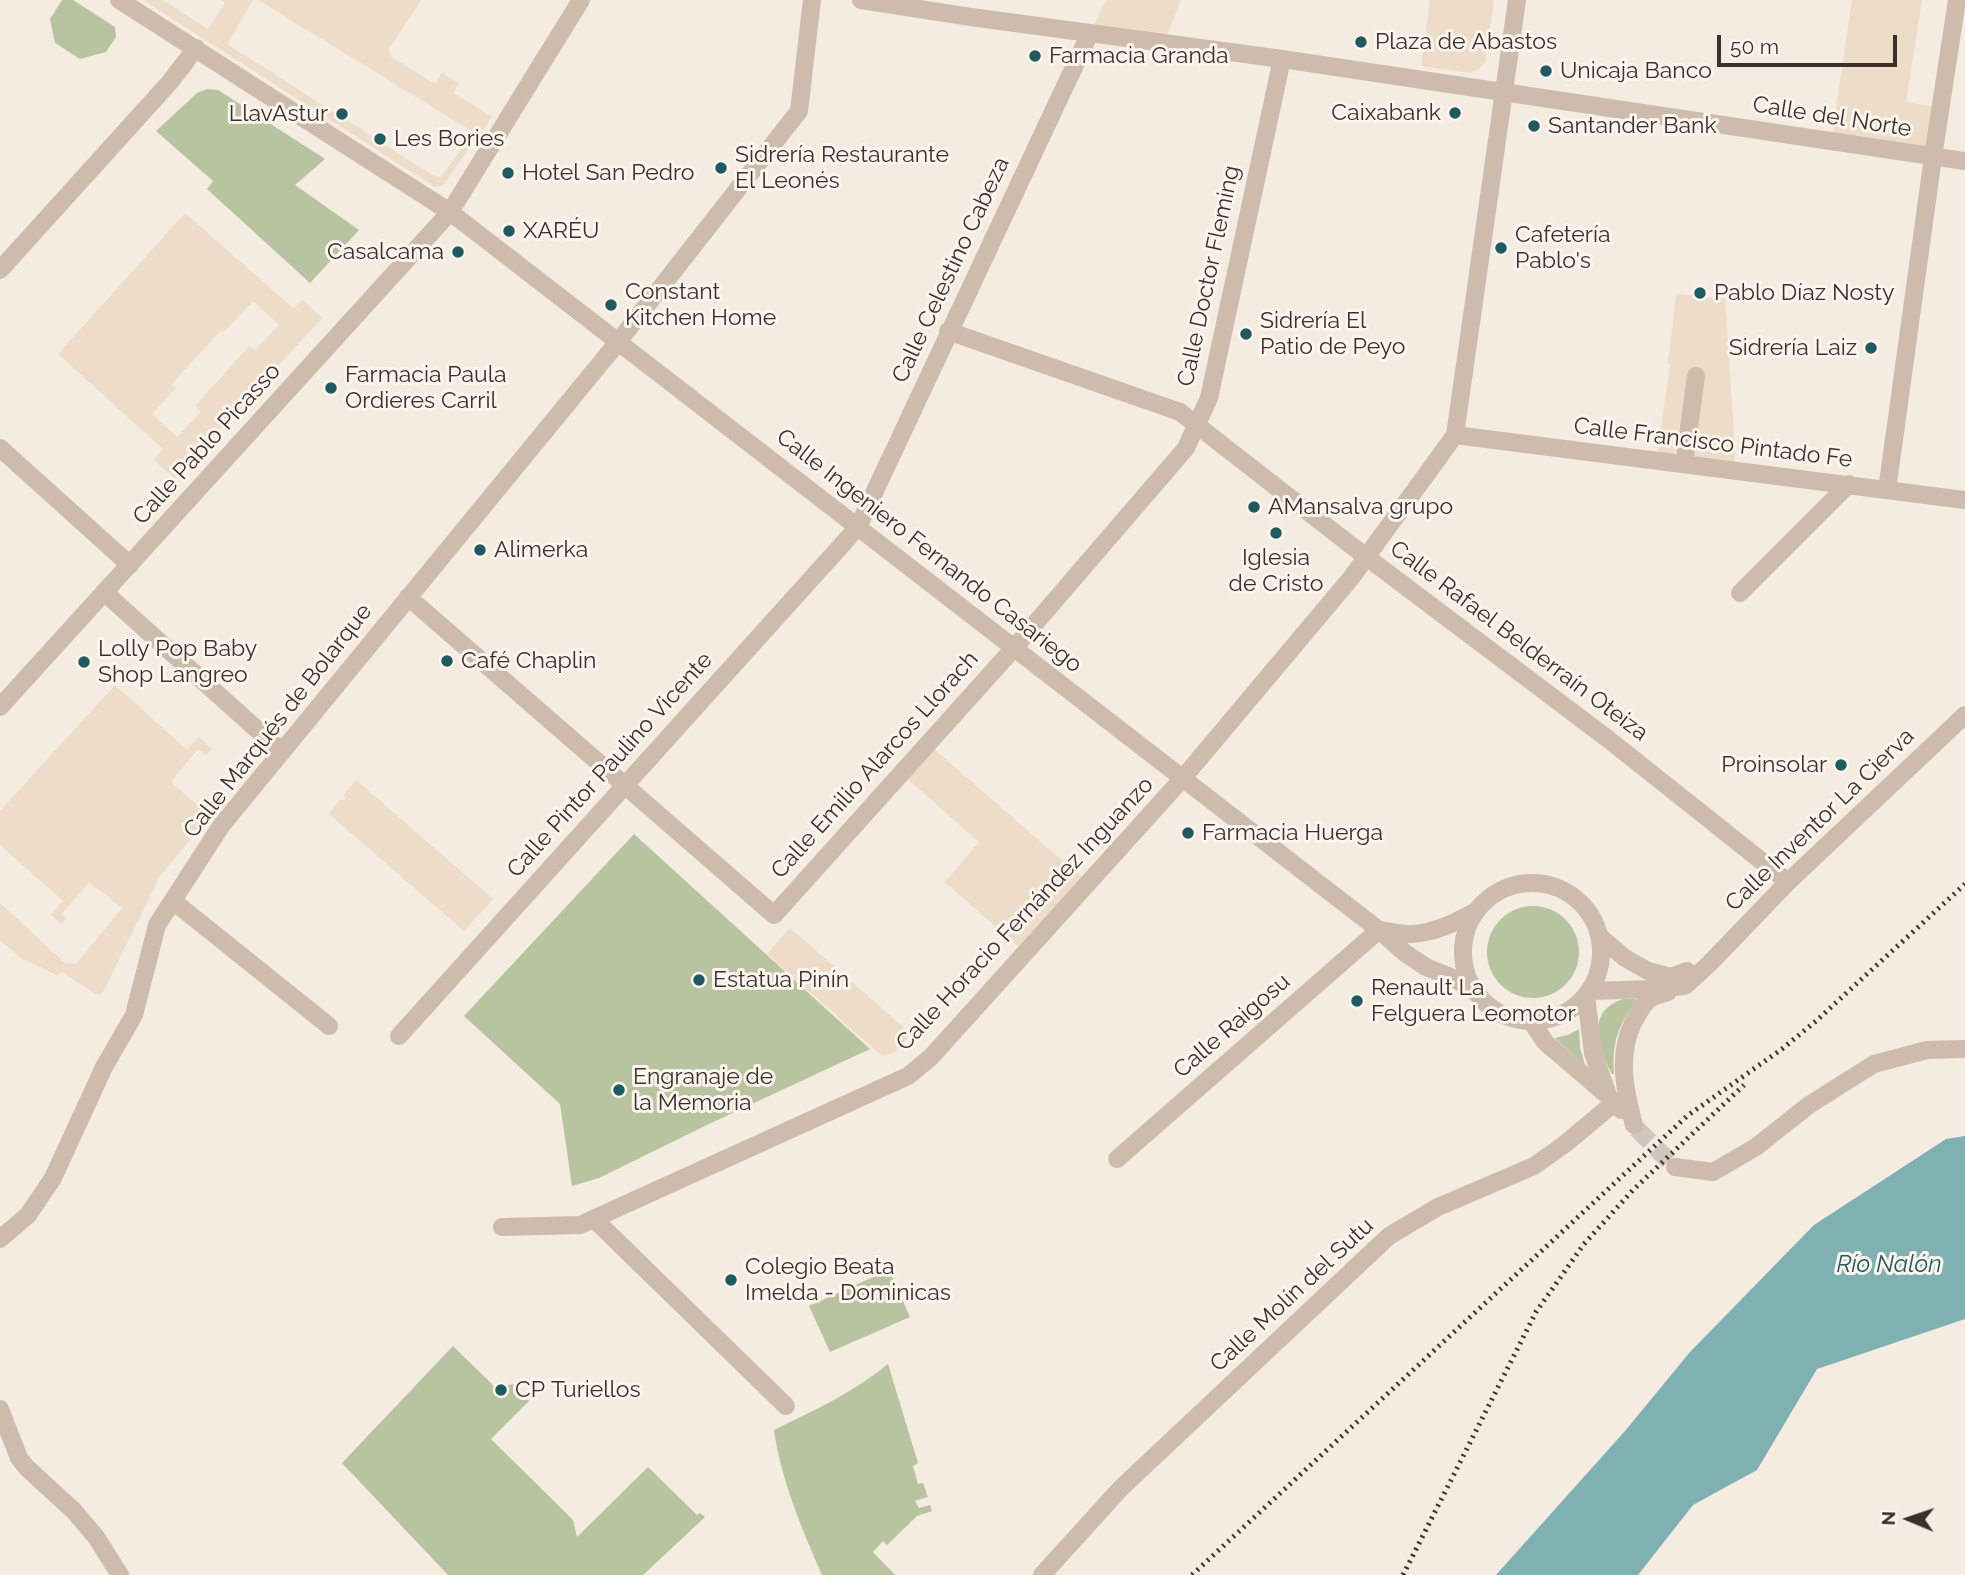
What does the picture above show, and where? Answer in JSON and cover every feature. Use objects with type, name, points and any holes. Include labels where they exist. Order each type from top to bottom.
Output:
[{"type":"street","name":"Calle Ingeniero Fernando Casariego","points":[[119,0],[450,212],[1379,930],[1405,953],[1426,967],[1475,991]]},
{"type":"street","name":"Calle Pablo Picasso","points":[[0,707],[450,212],[581,0]]},
{"type":"street","name":"Calle Marqués de Bolarque","points":[[0,1239],[28,1215],[53,1178],[104,1067],[134,1015],[157,925],[221,826],[618,342],[799,111],[812,0]]},
{"type":"street","name":"Calle del Norte","points":[[860,0],[971,18],[1282,59],[1965,161]]},
{"type":"street","points":[[1455,435],[1517,0]]},
{"type":"street","points":[[1887,490],[1957,0]]},
{"type":"street","name":"Calle Celestino Cabeza","points":[[858,527],[1090,33]]},
{"type":"street","points":[[0,270],[170,82],[196,48]]},
{"type":"street","name":"Calle Doctor Fleming","points":[[1014,648],[1186,448],[1209,398],[1282,59]]},
{"type":"street","name":"Calle Rafael Belderraín Oteiza","points":[[948,331],[1180,412],[1618,747],[1788,882]]},
{"type":"street","points":[[1684,464],[1696,376]]},
{"type":"street","name":"Calle Francisco Pintado Fe","points":[[1455,435],[1965,500]]},
{"type":"street","name":"Calle Horacio Fernández Inguanzo","points":[[502,1227],[580,1225],[908,1076],[931,1057],[1183,778],[1367,556],[1455,435]]},
{"type":"street","points":[[0,448],[130,565]]},
{"type":"street","points":[[1740,593],[1849,484]]},
{"type":"street","name":"Calle Pintor Paulino Vicente","points":[[399,1036],[858,527]]},
{"type":"street","points":[[104,592],[282,752]]},
{"type":"street","points":[[408,597],[625,786]]},
{"type":"street","name":"Calle Emilio Alarcos Llorach","points":[[625,786],[774,915],[1014,648]]},
{"type":"street","name":"Calle Inventor La Cierva","points":[[1685,986],[1788,882],[1965,715]]},
{"type":"street","points":[[1379,930],[1411,934],[1429,931],[1454,924],[1476,911],[1492,896],[1512,886],[1535,883],[1556,887],[1576,899],[1591,915],[1600,936],[1598,974],[1588,994],[1570,1010],[1552,1019],[1531,1021],[1510,1018],[1490,1007],[1475,991],[1466,972],[1463,951],[1466,930],[1476,911]]},
{"type":"street","points":[[173,901],[329,1026]]},
{"type":"street","name":"Calle Raigosu","points":[[1117,1159],[1379,930]]},
{"type":"street","name":"Calle Inventor La Cierva","points":[[1600,936],[1625,958],[1648,971],[1671,977],[1710,963]]},
{"type":"street","points":[[1588,994],[1685,986]]},
{"type":"street","points":[[1531,1021],[1545,1042],[1611,1099],[1635,1127],[1627,1101],[1625,1080],[1623,1055],[1627,1036],[1649,1000],[1685,986]]},
{"type":"street","points":[[1588,994],[1593,1053],[1611,1099]]},
{"type":"street","points":[[1675,1167],[1713,1172],[1756,1147],[1809,1104],[1874,1064],[1927,1050],[1965,1049]]},
{"type":"street","name":"Calle Molín del Sutu","points":[[1042,1575],[1121,1488],[1389,1236],[1438,1207],[1534,1166],[1566,1144],[1611,1099]]},
{"type":"street","points":[[594,1219],[786,1406]]},
{"type":"street","points":[[0,1409],[19,1458],[74,1511],[96,1537],[120,1575]]},
{"type":"green space","points":[[62,0],[73,0],[115,27],[116,37],[106,52],[80,59],[55,43],[50,19]]},
{"type":"green space","points":[[207,89],[218,90],[325,159],[295,185],[359,230],[310,283],[207,189],[213,181],[156,131],[197,93]]},
{"type":"green space","points":[[634,834],[870,1049],[599,1178],[572,1186],[560,1104],[464,1016]]},
{"type":"green space","points":[[1533,906],[1550,910],[1565,920],[1575,935],[1579,952],[1575,969],[1565,984],[1550,994],[1533,998],[1516,994],[1501,984],[1491,969],[1487,952],[1491,935],[1501,920],[1516,910]]},
{"type":"green space","points":[[1624,999],[1637,1000],[1618,1034],[1612,1074],[1599,1042],[1599,1021],[1612,1004]]},
{"type":"green space","points":[[1579,1029],[1580,1048],[1585,1065],[1555,1038]]},
{"type":"green space","points":[[889,1270],[910,1317],[830,1352],[809,1306]]},
{"type":"green space","points":[[453,1346],[496,1388],[513,1384],[529,1401],[491,1439],[573,1520],[577,1537],[648,1467],[697,1515],[700,1513],[705,1517],[643,1575],[448,1575],[342,1463]]},
{"type":"green space","points":[[888,1364],[918,1463],[913,1466],[918,1484],[923,1483],[928,1497],[915,1501],[919,1508],[930,1505],[932,1511],[917,1516],[887,1545],[883,1541],[873,1552],[895,1575],[822,1575],[787,1486],[774,1430],[847,1392]]},
{"type":"shaded area","points":[[143,0],[162,0],[208,29],[225,3],[221,0],[253,0],[227,44],[434,176],[441,177],[473,132],[258,0],[421,0],[389,49],[391,57],[435,84],[442,73],[459,83],[453,93],[492,117],[443,185],[435,187]]},
{"type":"shaded area","points":[[1106,0],[1181,0],[1164,43],[1090,33]]},
{"type":"shaded area","points":[[1430,0],[1494,0],[1485,62],[1479,69],[1469,73],[1421,66]]},
{"type":"shaded area","points":[[1852,0],[1922,0],[1906,102],[1941,108],[1933,157],[1831,142]]},
{"type":"shaded area","points":[[185,213],[293,308],[303,300],[322,318],[175,479],[154,460],[163,449],[58,354]],"holes":[[[253,301],[279,325],[255,350],[249,346],[195,406],[201,412],[177,437],[152,414],[176,388],[172,385],[176,379],[221,330],[224,332]]]},
{"type":"shaded area","points":[[1676,294],[1725,299],[1735,449],[1733,470],[1693,465],[1704,375],[1688,372],[1674,463],[1656,460],[1670,365]]},
{"type":"shaded area","points":[[115,685],[187,750],[199,737],[212,749],[206,755],[198,749],[171,782],[210,816],[160,876],[102,994],[96,994],[62,972],[57,975],[21,958],[0,940],[0,903],[66,964],[77,963],[122,908],[89,882],[62,914],[66,918],[61,924],[51,915],[63,901],[0,845],[0,811]]},
{"type":"shaded area","points":[[927,743],[1088,883],[1024,952],[945,882],[979,842],[901,773]]},
{"type":"shaded area","points":[[356,780],[493,899],[464,931],[329,814],[340,800],[345,800],[344,794]]},
{"type":"shaded area","points":[[790,928],[911,1034],[895,1052],[882,1056],[767,954]]},
{"type":"water","name":"Río Nalón","points":[[1965,1136],[1965,1319],[1817,1369],[1757,1470],[1693,1505],[1638,1575],[1496,1575],[1625,1431],[1690,1352],[1814,1225],[1946,1139]]},
{"type":"tunnel","points":[[1637,1129],[1675,1167]]},
{"type":"railway","points":[[1192,1575],[1687,1116],[1782,1049],[1816,1021],[1965,884]]},
{"type":"railway","points":[[1403,1575],[1536,1312],[1584,1244],[1633,1190],[1744,1085]]},
{"type":"place","name":"Plaza de Abastos","points":[[1361,42]]},
{"type":"place","name":"Farmacia Granda","points":[[1035,56]]},
{"type":"place","name":"Unicaja Banco","points":[[1546,71]]},
{"type":"place","name":"Caixabank","points":[[1455,113]]},
{"type":"place","name":"LlavAstur","points":[[342,114]]},
{"type":"place","name":"Santander Bank","points":[[1534,126]]},
{"type":"place","name":"Les Bories","points":[[380,139]]},
{"type":"place","name":"Sidrería Restaurante El Leonés","points":[[721,168]]},
{"type":"place","name":"Hotel San Pedro","points":[[508,173]]},
{"type":"place","name":"XARÉU","points":[[509,231]]},
{"type":"place","name":"Cafetería Pablo's","points":[[1501,248]]},
{"type":"place","name":"Casalcama","points":[[458,252]]},
{"type":"place","name":"Pablo Díaz Nosty","points":[[1700,293]]},
{"type":"place","name":"Constant Kitchen Home","points":[[611,305]]},
{"type":"place","name":"Sidrería El Patio de Peyo","points":[[1246,334]]},
{"type":"place","name":"Sidrería Laiz","points":[[1871,348]]},
{"type":"place","name":"Farmacia Paula Ordieres Carril","points":[[331,388]]},
{"type":"place","name":"AMansalva grupo","points":[[1254,507]]},
{"type":"place","name":"Iglesia de Cristo","points":[[1276,533]]},
{"type":"place","name":"Alimerka","points":[[480,550]]},
{"type":"place","name":"Café Chaplin","points":[[447,661]]},
{"type":"place","name":"Lolly Pop Baby Shop Langreo","points":[[84,662]]},
{"type":"place","name":"Proinsolar","points":[[1841,765]]},
{"type":"place","name":"Farmacia Huerga","points":[[1188,833]]},
{"type":"place","name":"Estatua Pinín","points":[[699,980]]},
{"type":"place","name":"Renault La Felguera Leomotor","points":[[1357,1001]]},
{"type":"place","name":"Engranaje de la Memoria","points":[[619,1090]]},
{"type":"place","name":"Colegio Beata Imelda - Dominicas","points":[[731,1280]]},
{"type":"place","name":"CP Turiellos","points":[[501,1390]]}]
